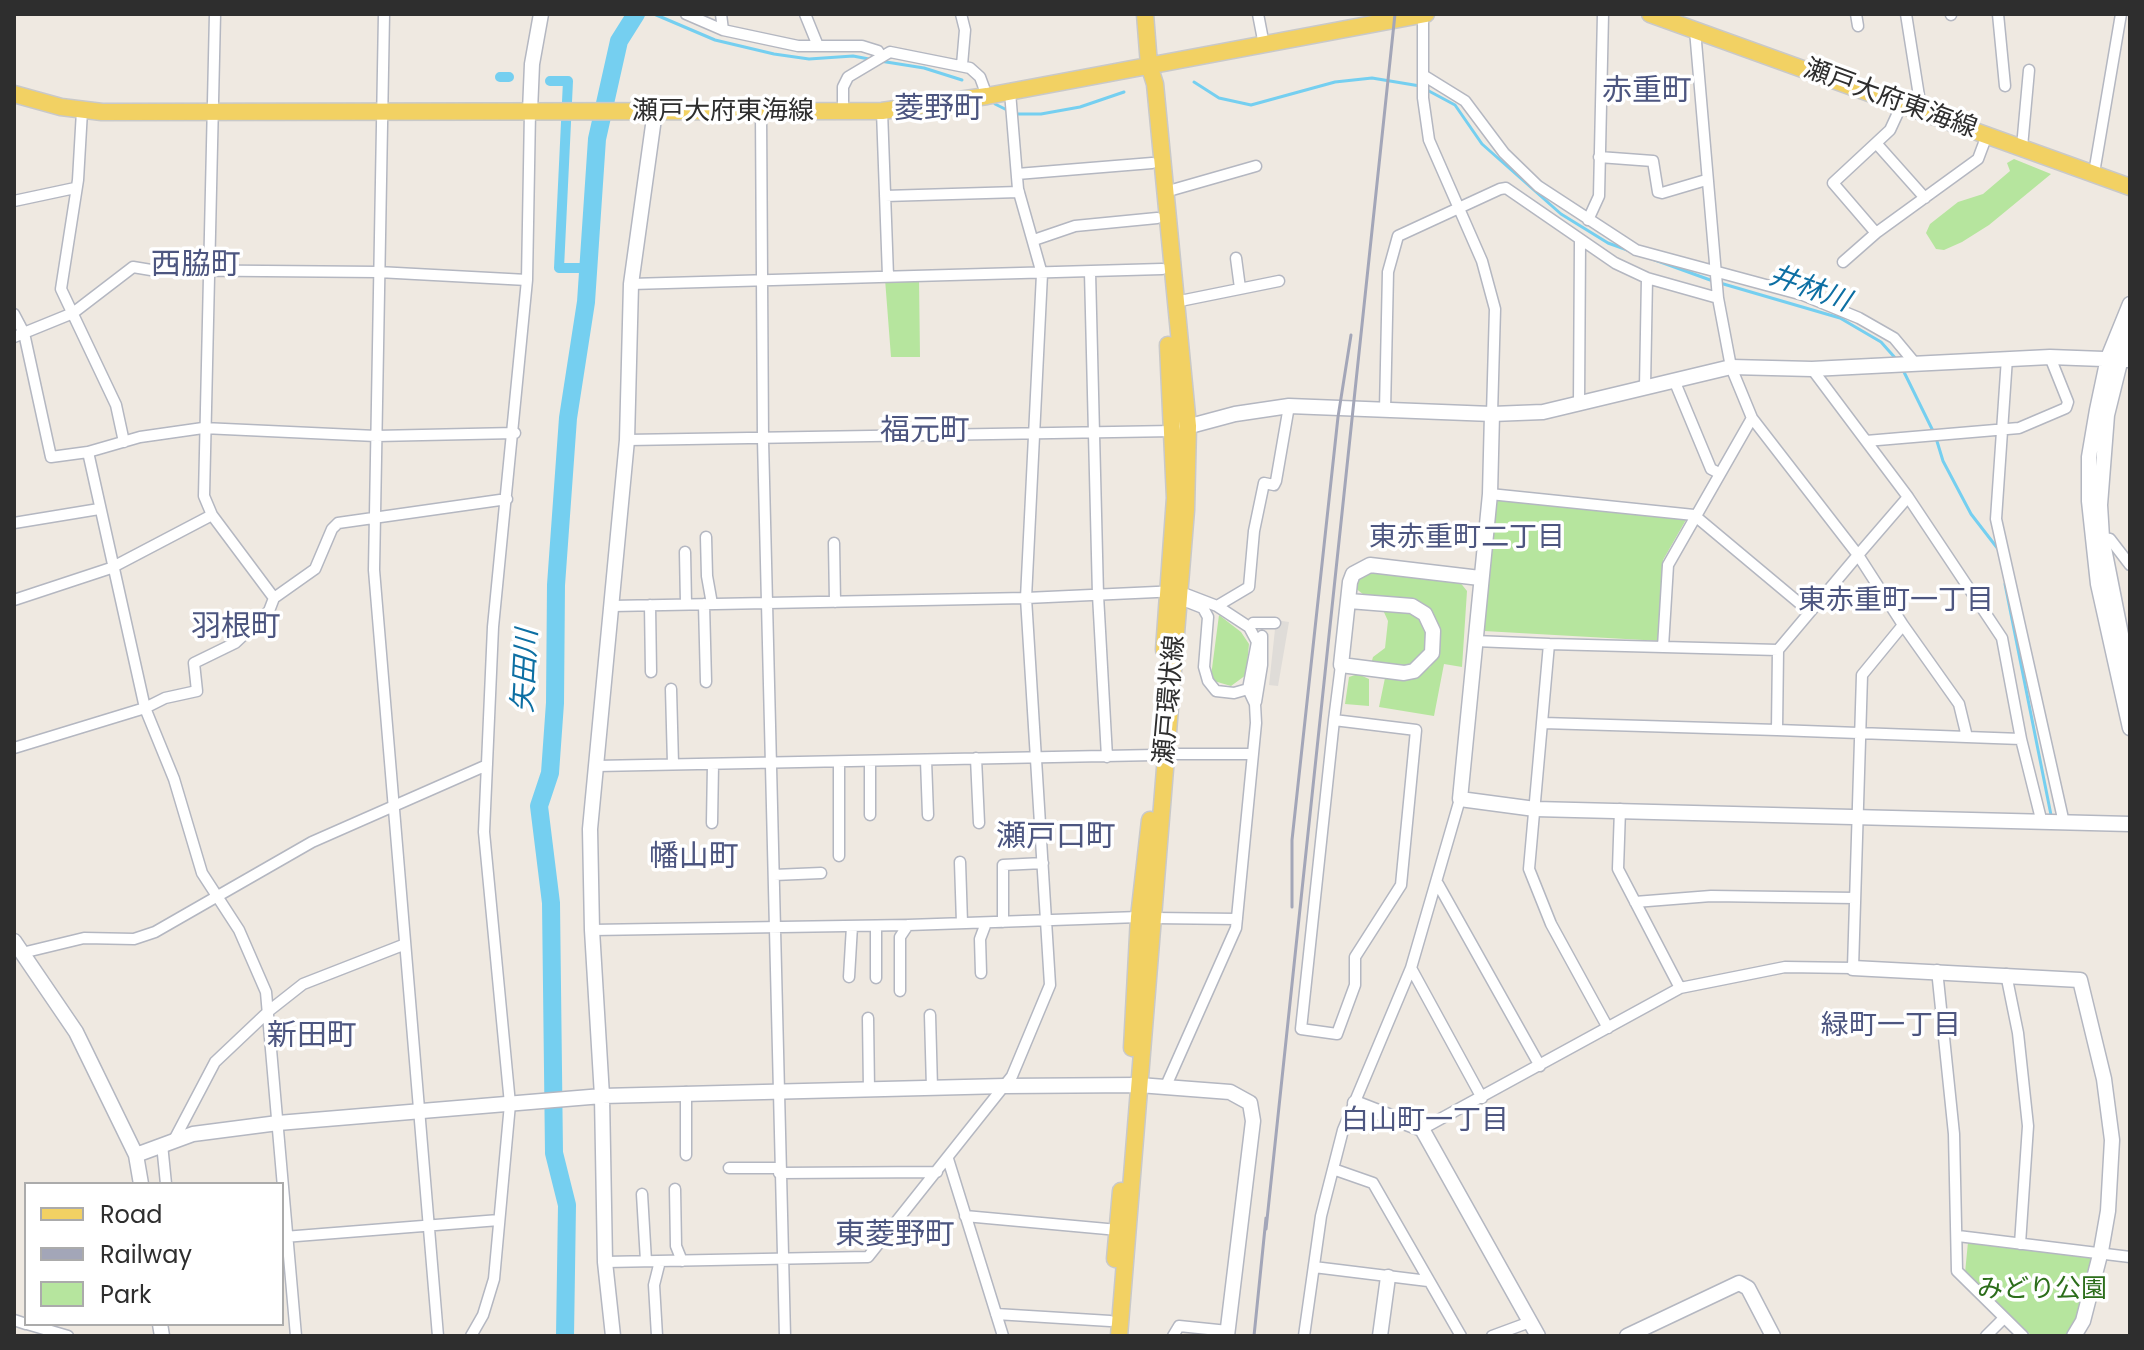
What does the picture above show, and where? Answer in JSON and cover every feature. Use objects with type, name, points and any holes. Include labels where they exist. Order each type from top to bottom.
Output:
[{"type":"main road","name":"瀬戸環状線","points":[[1113,1331],[1175,594],[1175,498],[1181,428],[1175,302],[1155,84],[1149,65],[1145,14]]},
{"type":"main road","name":"瀬戸大府東海線","points":[[14,94],[82,111],[882,111],[987,96],[1011,96],[1149,65],[1264,45],[1364,20],[1424,14]]},
{"type":"main road","name":"瀬戸大府東海線","points":[[1650,14],[2130,187]]},
{"type":"main road","name":"瀬戸環状線","points":[[1149,65],[1145,81],[1152,163],[1181,428]]},
{"type":"main road","name":"瀬戸環状線","points":[[1113,1331],[1118,1230],[1135,1085]]},
{"type":"street","points":[[215,14],[210,270],[203,428],[204,496],[212,515],[274,598]]},
{"type":"street","points":[[384,14],[373,520],[403,945],[438,1336]]},
{"type":"street","points":[[471,1336],[483,1315],[494,1279],[512,1104],[484,832],[493,627],[515,433],[527,280],[532,64],[541,14]]},
{"type":"street","points":[[686,14],[723,30],[798,46],[862,46],[878,51],[881,56]]},
{"type":"street","points":[[721,14],[723,30]]},
{"type":"street","points":[[805,14],[818,46]]},
{"type":"street","points":[[961,14],[965,30],[962,65]]},
{"type":"street","points":[[1258,14],[1264,45]]},
{"type":"street","points":[[1304,1336],[1321,1216],[1343,1130],[1411,968],[1438,884],[1460,799],[1490,494],[1495,309],[1482,261],[1429,140],[1423,98],[1424,14]]},
{"type":"street","points":[[1588,220],[1599,196],[1603,14]]},
{"type":"street","points":[[1876,233],[1833,183],[1892,127],[1919,96],[1906,14]]},
{"type":"street","points":[[1998,14],[2005,86]]},
{"type":"street","points":[[2094,173],[2121,14]]},
{"type":"street","points":[[1695,30],[1715,272],[1731,367],[1752,418],[1858,555],[1959,704],[1967,737]]},
{"type":"street","points":[[843,111],[843,87],[848,77],[881,56],[899,51],[962,65],[980,77],[987,96]]},
{"type":"street","points":[[2022,147],[2029,70]]},
{"type":"street","points":[[1423,75],[1465,101],[1523,174],[1636,250],[1803,295],[1859,318],[1894,338],[1911,362]]},
{"type":"street","points":[[605,1262],[868,1257],[1005,1086],[1050,985],[1026,598],[1042,274],[1019,192],[1011,96]]},
{"type":"street","points":[[82,111],[61,289],[116,405],[124,442]]},
{"type":"street","points":[[882,111],[888,276]]},
{"type":"street","points":[[613,1336],[605,1262],[590,829],[627,440],[631,284],[649,112]]},
{"type":"street","points":[[761,112],[763,440],[785,1336]]},
{"type":"street","points":[[1843,262],[1876,233],[1978,159],[1987,135]]},
{"type":"street","points":[[1876,143],[1925,198]]},
{"type":"street","points":[[1599,157],[1653,161],[1658,192],[1662,193],[1706,180]]},
{"type":"street","points":[[1017,174],[1152,163]]},
{"type":"street","points":[[1165,192],[1256,166]]},
{"type":"street","points":[[14,201],[75,188]]},
{"type":"street","points":[[1385,410],[1388,272],[1392,247],[1403,231],[1506,188],[1580,241],[1647,278],[1718,298]]},
{"type":"street","points":[[885,196],[1019,192]]},
{"type":"street","points":[[1034,240],[1075,226],[1157,218]]},
{"type":"street","points":[[1579,403],[1580,241]]},
{"type":"street","points":[[1236,258],[1240,288]]},
{"type":"street","points":[[19,335],[73,313],[133,267],[378,272],[527,280]]},
{"type":"street","points":[[631,284],[1162,269]]},
{"type":"street","points":[[1090,272],[1098,595],[1107,757]]},
{"type":"street","points":[[1645,387],[1647,278]]},
{"type":"street","points":[[1175,302],[1279,281]]},
{"type":"street","points":[[2119,359],[2130,304]]},
{"type":"street","points":[[14,314],[51,457],[203,428],[376,436],[515,433]]},
{"type":"street","points":[[2130,327],[2089,457],[2098,584],[2130,728]]},
{"type":"street","points":[[1866,441],[2019,428],[2066,408],[2068,402],[2050,357]]},
{"type":"street","points":[[627,440],[1094,434],[1181,428],[1289,406],[1492,414],[1543,412],[1731,367],[1812,369],[2007,358],[2119,359]]},
{"type":"street","points":[[2007,358],[1996,519],[2064,823]]},
{"type":"street","points":[[1812,369],[1908,497],[2002,638],[2021,739],[2042,823]]},
{"type":"street","points":[[1674,380],[1711,469],[1719,473]]},
{"type":"street","points":[[1217,606],[1249,587],[1254,531],[1264,483],[1274,485],[1276,481],[1289,406]]},
{"type":"street","points":[[1663,647],[1668,565],[1752,418]]},
{"type":"street","points":[[88,452],[111,568],[145,708],[174,779],[202,873],[245,944],[266,992],[270,1010],[282,1182]]},
{"type":"street","points":[[1490,494],[1694,515],[1810,612]]},
{"type":"street","points":[[1777,730],[1778,650],[1908,497]]},
{"type":"street","points":[[14,748],[145,708],[165,698],[197,691],[194,663],[235,643],[269,611],[274,598],[315,569],[332,529],[338,523],[507,499]]},
{"type":"street","points":[[14,523],[99,509]]},
{"type":"street","points":[[14,600],[111,568],[212,515]]},
{"type":"street","points":[[706,537],[706,682]]},
{"type":"street","points":[[2096,537],[2110,539],[2130,563]]},
{"type":"street","points":[[2096,537],[2130,680]]},
{"type":"street","points":[[834,543],[835,602]]},
{"type":"street","points":[[685,552],[686,604]]},
{"type":"street","points":[[1334,720],[1416,730],[1401,885],[1355,957],[1355,985],[1337,1034],[1301,1029],[1334,720],[1349,601],[1350,582],[1361,566],[1480,578]]},
{"type":"street","points":[[612,606],[1175,594],[1217,606],[1251,625],[1263,639],[1236,928],[1165,1088]]},
{"type":"street","points":[[1175,594],[1203,608],[1208,617],[1204,667],[1208,681],[1216,691],[1234,693],[1248,689]]},
{"type":"street","points":[[1341,665],[1404,673],[1424,664],[1432,653],[1433,631],[1425,614],[1412,606],[1349,601]]},
{"type":"street","points":[[650,605],[651,672]]},
{"type":"street","points":[[1251,625],[1275,623]]},
{"type":"street","points":[[1251,625],[1257,642],[1248,689],[1255,704]]},
{"type":"street","points":[[1853,968],[1862,675],[1903,625]]},
{"type":"street","points":[[1475,641],[1778,650]]},
{"type":"street","points":[[1549,644],[1529,869],[1551,924],[1608,1028]]},
{"type":"street","points":[[671,689],[673,764]]},
{"type":"street","points":[[1543,723],[2021,739]]},
{"type":"street","points":[[596,766],[1253,754]]},
{"type":"street","points":[[976,758],[979,823]]},
{"type":"street","points":[[926,760],[928,815]]},
{"type":"street","points":[[870,761],[870,815]]},
{"type":"street","points":[[839,762],[839,856]]},
{"type":"street","points":[[712,823],[713,764]]},
{"type":"street","points":[[141,1182],[136,1155],[70,1021],[18,947],[84,938],[134,939],[217,898],[312,842],[487,765]]},
{"type":"street","points":[[1460,799],[1535,809],[2130,824]]},
{"type":"street","points":[[1620,809],[1618,869],[1680,988]]},
{"type":"street","points":[[960,862],[962,923]]},
{"type":"street","points":[[1003,922],[1003,865],[1043,863]]},
{"type":"street","points":[[774,875],[821,873]]},
{"type":"street","points":[[1438,884],[1540,1066]]},
{"type":"street","points":[[1635,902],[1755,895],[1855,898]]},
{"type":"street","points":[[592,930],[876,926],[1147,917],[1237,919]]},
{"type":"street","points":[[981,973],[980,939],[986,923]]},
{"type":"street","points":[[900,991],[900,937],[908,925]]},
{"type":"street","points":[[849,977],[852,926]]},
{"type":"street","points":[[876,926],[876,978]]},
{"type":"street","points":[[166,1182],[168,1142],[215,1062],[270,1010],[303,984],[403,945]]},
{"type":"street","points":[[1422,1129],[1680,988],[1785,967],[1937,970],[2080,980],[2104,1079],[2112,1140],[2108,1211],[2101,1251],[2083,1321],[2074,1336]]},
{"type":"street","points":[[1411,968],[1482,1098]]},
{"type":"street","points":[[1937,970],[1954,1134],[1959,1275],[2023,1336]]},
{"type":"street","points":[[2006,974],[2018,1033],[2028,1126],[2020,1244]]},
{"type":"street","points":[[930,1015],[932,1088]]},
{"type":"street","points":[[868,1018],[869,1090]]},
{"type":"street","points":[[136,1155],[193,1134],[278,1123],[686,1092],[1135,1085],[1238,1093],[1253,1110],[1227,1333],[1179,1326],[1173,1336]]},
{"type":"street","points":[[686,1092],[686,1155]]},
{"type":"street","points":[[1355,1103],[1422,1129],[1538,1336]]},
{"type":"street","points":[[948,1159],[1003,1336]]},
{"type":"street","points":[[729,1168],[937,1172]]},
{"type":"street","points":[[1333,1169],[1373,1183],[1461,1336]]},
{"type":"street","points":[[675,1189],[676,1246],[682,1261]]},
{"type":"street","points":[[642,1194],[646,1261]]},
{"type":"street","points":[[965,1216],[1118,1230]]},
{"type":"street","points":[[296,1336],[285,1237],[499,1220]]},
{"type":"street","points":[[1958,1236],[2101,1251],[2130,1257]]},
{"type":"street","points":[[657,1336],[654,1285],[660,1261]]},
{"type":"street","points":[[1314,1267],[1428,1281]]},
{"type":"street","points":[[1380,1336],[1388,1277]]},
{"type":"street","points":[[1627,1336],[1739,1283],[1748,1288],[1773,1336]]},
{"type":"street","points":[[996,1314],[1113,1331]]},
{"type":"street","points":[[1986,1336],[2004,1318]]},
{"type":"street","points":[[1492,1336],[1530,1322]]},
{"type":"street","points":[[33,1326],[68,1336]]},
{"type":"green space","points":[[2014,159],[2051,174],[1989,225],[1962,242],[1944,250],[1936,249],[1926,233],[1930,224],[1958,202],[1983,194],[2010,171],[2007,163]]},
{"type":"green space","points":[[885,279],[919,279],[920,357],[891,357]]},
{"type":"green space","points":[[1496,499],[1687,518],[1663,560],[1661,641],[1484,631]]},
{"type":"green space","points":[[1360,570],[1459,581],[1467,591],[1462,667],[1444,664],[1434,716],[1379,707],[1385,678],[1411,679],[1430,667],[1437,656],[1440,637],[1433,615],[1408,600],[1364,595],[1354,587]]},
{"type":"green space","points":[[1383,610],[1413,612],[1426,623],[1429,637],[1425,655],[1418,662],[1406,667],[1371,664],[1373,657],[1385,648],[1388,621]]},
{"type":"green space","points":[[1219,615],[1241,632],[1249,644],[1246,675],[1231,686],[1214,681],[1211,676]]},
{"type":"green space","points":[[1358,674],[1369,679],[1369,706],[1345,704],[1349,677]]},
{"type":"green space","name":"みどり公園","points":[[1968,1242],[2092,1257],[2077,1318],[2067,1336],[2032,1336],[1965,1273]]},
{"type":"shaded area","points":[[1276,620],[1289,622],[1278,686],[1269,685]]},
{"type":"waterway","name":"矢田川","points":[[565,1336],[567,1205],[554,1153],[551,903],[539,806],[550,773],[555,703],[556,585],[568,418],[586,302],[597,139],[619,41],[636,14]]},
{"type":"waterway","name":"矢田川","points":[[637,15],[641,14]]},
{"type":"waterway","points":[[654,14],[715,40],[774,54],[809,59],[853,56],[869,59]]},
{"type":"waterway","points":[[880,61],[924,68],[962,80]]},
{"type":"waterway","points":[[500,77],[509,77]]},
{"type":"waterway","points":[[1194,82],[1219,98],[1251,105],[1335,82],[1372,78],[1420,86]]},
{"type":"waterway","points":[[550,81],[568,81],[559,268],[588,268]]},
{"type":"waterway","name":"井林川","points":[[1427,90],[1455,105],[1482,144],[1561,214],[1608,243],[1713,281]]},
{"type":"waterway","points":[[1016,114],[1041,114],[1080,107],[1124,92]]},
{"type":"waterway","points":[[995,104],[1009,111]]},
{"type":"waterway","name":"井林川","points":[[1720,283],[1840,318],[1881,342],[1897,360]]},
{"type":"waterway","name":"井林川","points":[[1903,370],[1933,431]]},
{"type":"waterway","name":"井林川","points":[[1936,438],[1943,461],[1971,514],[1998,549]]},
{"type":"waterway","name":"井林川","points":[[2005,584],[2051,815]]},
{"type":"railway","points":[[1266,1229],[1395,14]]},
{"type":"railway","points":[[1292,907],[1292,840],[1338,417],[1351,335]]},
{"type":"railway","points":[[1254,1336],[1266,1218]]},
{"type":"district","name":"赤重町","points":[[1647,92]]},
{"type":"district","name":"菱野町","points":[[939,110]]},
{"type":"district","name":"西脇町","points":[[196,266]]},
{"type":"district","name":"福元町","points":[[925,432]]},
{"type":"district","name":"東赤重町二丁目","points":[[1467,539]]},
{"type":"district","name":"東赤重町一丁目","points":[[1896,602]]},
{"type":"district","name":"羽根町","points":[[236,628]]},
{"type":"district","name":"瀬戸口町","points":[[1056,838]]},
{"type":"district","name":"幡山町","points":[[694,858]]},
{"type":"district","name":"緑町一丁目","points":[[1891,1027]]},
{"type":"district","name":"新田町","points":[[312,1037]]},
{"type":"district","name":"白山町一丁目","points":[[1425,1122]]},
{"type":"district","name":"東菱野町","points":[[895,1236]]}]
